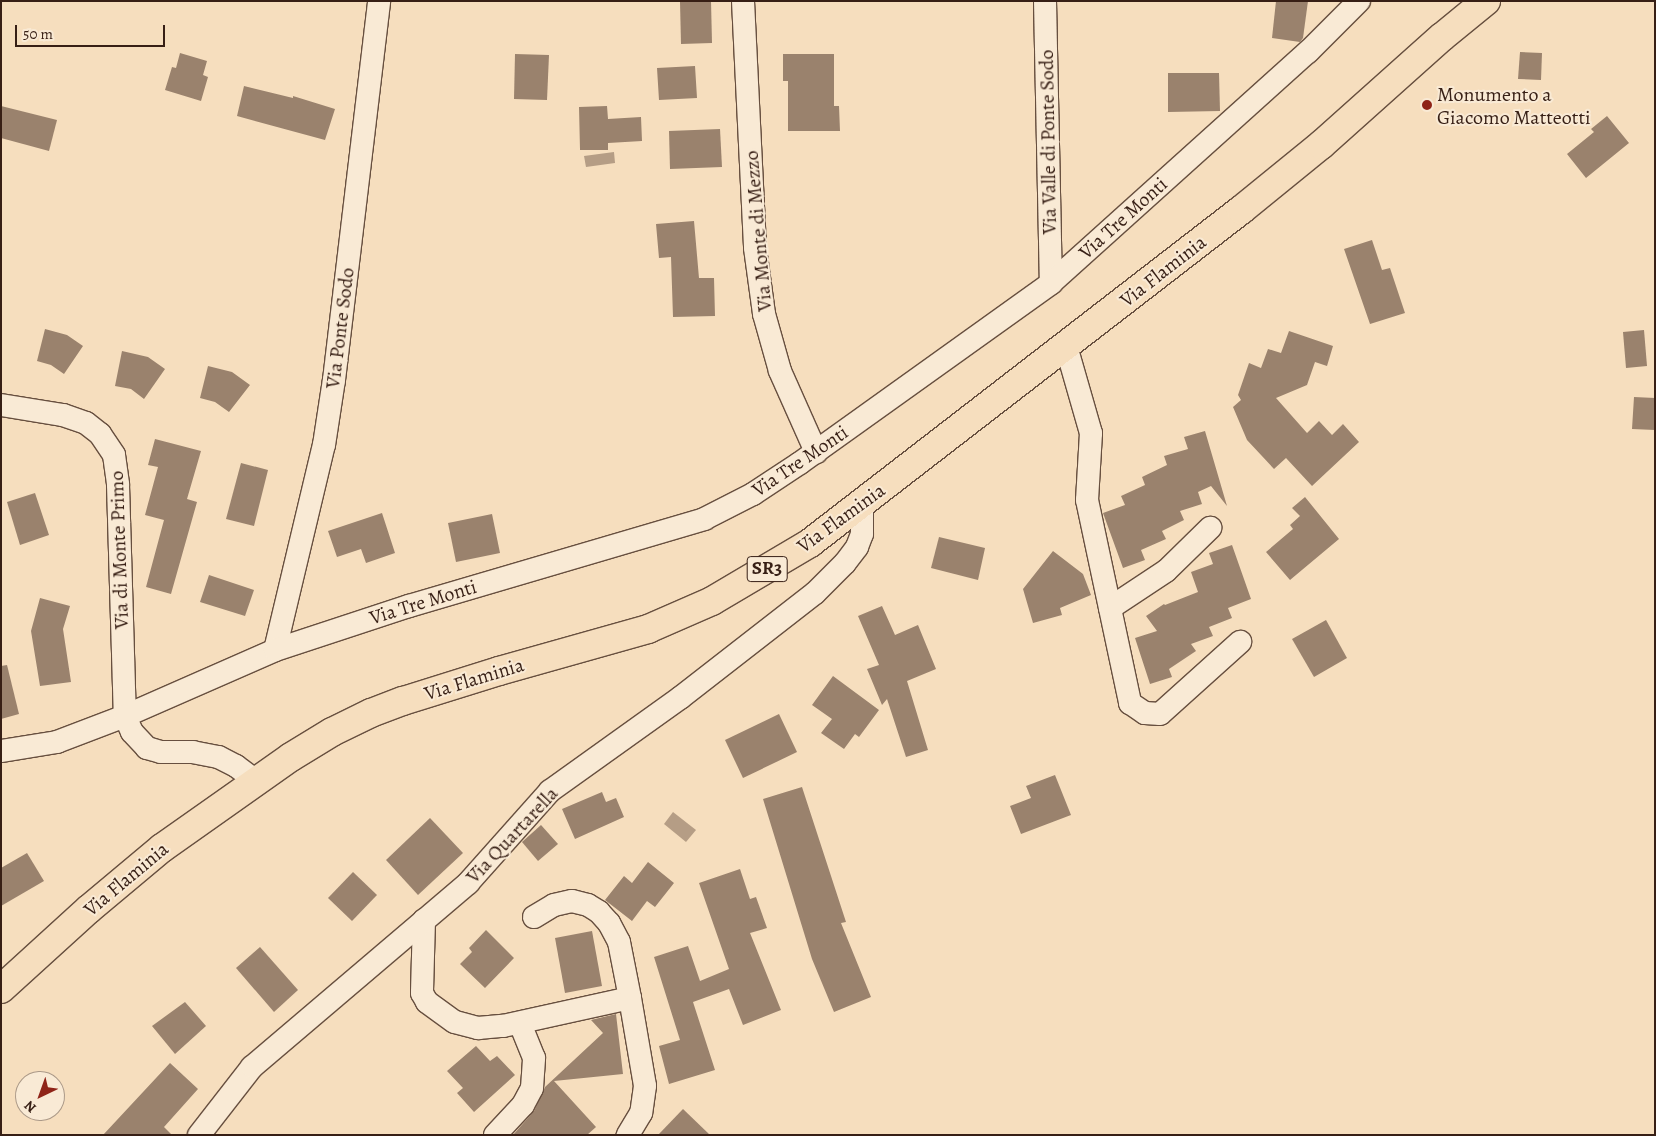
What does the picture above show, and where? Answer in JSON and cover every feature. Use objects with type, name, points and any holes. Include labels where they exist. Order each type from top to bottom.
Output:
[{"type":"main road","name":"Via Flaminia","points":[[1,989],[145,861],[256,781],[318,740],[371,713],[500,671],[642,631],[746,583],[810,543],[1282,177],[1361,111],[1442,36],[1486,1]]},
{"type":"street","name":"Via Ponte Sodo","points":[[274,650],[324,445],[335,370],[379,1]]},
{"type":"street","name":"Via Monte di Mezzo","points":[[744,1],[755,248],[766,326],[780,372],[816,452]]},
{"type":"street","name":"Via Valle di Ponte Sodo","points":[[1045,1],[1051,283]]},
{"type":"street","name":"Via Tre Monti","points":[[1,751],[57,742],[124,716],[274,650],[409,606],[704,519],[754,494],[816,452],[1051,283],[1308,52],[1359,1]]},
{"type":"street","points":[[1066,346],[1091,433],[1087,500],[1130,703],[1145,713],[1160,714],[1240,642]]},
{"type":"street","name":"Via di Monte Primo","points":[[1,405],[63,415],[86,422],[100,434],[114,455],[118,485],[124,716]]},
{"type":"street","name":"Via Quartarella","points":[[199,1135],[241,1080],[262,1057],[484,867],[527,814],[550,792],[680,698],[815,593],[845,563],[857,547],[862,534],[862,504]]},
{"type":"street","points":[[1110,608],[1166,571],[1210,528]]},
{"type":"street","points":[[124,716],[132,732],[147,748],[161,752],[193,752],[218,757],[236,766],[256,781]]},
{"type":"street","points":[[534,917],[554,905],[572,901],[599,912],[609,924],[619,942],[644,1086],[641,1113],[628,1135]]},
{"type":"street","points":[[424,920],[421,988],[426,1002],[448,1018],[470,1027],[495,1028],[630,998]]},
{"type":"street","points":[[495,1135],[523,1105],[532,1088],[534,1058],[520,1023]]},
{"type":"shaded area","points":[[614,152],[615,163],[586,167],[584,156]]},
{"type":"shaded area","points":[[673,812],[696,830],[686,842],[664,824]]},
{"type":"building","points":[[711,1],[712,43],[681,44],[680,2]]},
{"type":"building","points":[[1276,1],[1308,1],[1303,38],[1300,42],[1272,38]]},
{"type":"building","points":[[1520,52],[1542,53],[1541,80],[1518,79]]},
{"type":"building","points":[[180,53],[207,61],[203,75],[208,77],[201,101],[165,90],[172,67],[176,68]]},
{"type":"building","points":[[515,54],[549,55],[547,100],[514,99]]},
{"type":"building","points":[[783,54],[834,54],[834,106],[839,106],[840,131],[788,131],[788,81],[783,81]]},
{"type":"building","points":[[695,66],[697,98],[659,100],[657,68]]},
{"type":"building","points":[[1168,73],[1219,73],[1220,111],[1168,112]]},
{"type":"building","points":[[244,86],[293,98],[293,96],[335,109],[325,140],[237,116]]},
{"type":"building","points":[[1,106],[57,120],[49,151],[1,138]]},
{"type":"building","points":[[607,106],[608,119],[641,117],[642,141],[608,143],[608,150],[580,150],[579,107]]},
{"type":"building","points":[[1607,116],[1629,143],[1586,178],[1567,154],[1594,132],[1591,129]]},
{"type":"building","points":[[720,129],[722,167],[670,169],[669,131]]},
{"type":"building","points":[[694,221],[699,278],[714,278],[715,316],[673,317],[671,257],[659,258],[656,224]]},
{"type":"building","points":[[1372,240],[1382,270],[1390,268],[1405,313],[1370,324],[1344,249]]},
{"type":"building","points":[[45,329],[67,335],[83,346],[64,374],[51,365],[37,361]]},
{"type":"building","points":[[1644,330],[1647,366],[1626,368],[1623,332]]},
{"type":"building","points":[[1289,331],[1333,346],[1327,366],[1315,362],[1307,385],[1276,398],[1307,433],[1319,421],[1332,435],[1343,424],[1359,442],[1312,486],[1286,458],[1274,469],[1247,440],[1233,407],[1241,400],[1238,395],[1249,363],[1261,368],[1268,349],[1281,353]]},
{"type":"building","points":[[122,351],[148,357],[165,369],[144,399],[131,389],[115,386]]},
{"type":"building","points":[[208,366],[232,372],[250,385],[229,412],[215,402],[200,398]]},
{"type":"building","points":[[1634,397],[1655,398],[1655,430],[1632,429]]},
{"type":"building","points":[[1205,431],[1227,506],[1211,486],[1198,492],[1202,504],[1180,511],[1184,520],[1162,531],[1166,539],[1141,550],[1145,560],[1123,568],[1103,513],[1125,505],[1121,496],[1145,485],[1142,477],[1167,465],[1164,456],[1188,449],[1184,437]]},
{"type":"building","points":[[155,439],[201,451],[187,499],[197,502],[171,594],[146,587],[164,520],[145,515],[158,467],[148,465]]},
{"type":"building","points":[[241,463],[268,470],[254,526],[226,519]]},
{"type":"building","points":[[35,493],[49,535],[20,545],[7,502]]},
{"type":"building","points":[[1305,497],[1339,539],[1290,580],[1266,552],[1293,529],[1290,525],[1300,516],[1292,508]]},
{"type":"building","points":[[382,513],[395,553],[366,563],[361,549],[337,557],[328,531]]},
{"type":"building","points":[[492,514],[500,553],[456,562],[448,523]]},
{"type":"building","points":[[939,537],[985,548],[978,580],[931,568]]},
{"type":"building","points":[[1232,545],[1251,599],[1228,608],[1232,618],[1209,627],[1213,636],[1191,644],[1196,651],[1169,669],[1172,677],[1150,684],[1135,638],[1157,631],[1146,616],[1164,604],[1198,592],[1191,572],[1213,564],[1209,553]]},
{"type":"building","points":[[1053,551],[1083,574],[1091,595],[1060,608],[1062,615],[1033,623],[1023,589]]},
{"type":"building","points":[[209,575],[254,590],[245,616],[200,602]]},
{"type":"building","points":[[40,598],[70,606],[63,629],[71,682],[40,686],[31,631]]},
{"type":"building","points":[[882,606],[895,635],[918,625],[936,669],[907,681],[928,750],[906,757],[887,699],[882,705],[867,669],[879,665],[858,616]]},
{"type":"building","points":[[1326,620],[1347,658],[1314,677],[1292,639]]},
{"type":"building","points":[[7,665],[19,714],[1,719],[1,666]]},
{"type":"building","points":[[833,676],[879,710],[859,737],[855,734],[844,749],[821,733],[832,719],[812,705]]},
{"type":"building","points":[[779,714],[797,752],[743,778],[725,740]]},
{"type":"building","points":[[1055,775],[1071,815],[1021,834],[1010,806],[1031,798],[1026,786]]},
{"type":"building","points":[[802,787],[846,922],[841,923],[871,997],[834,1012],[812,959],[763,799]]},
{"type":"building","points":[[602,792],[606,802],[616,798],[624,817],[575,839],[562,809]]},
{"type":"building","points":[[430,818],[463,853],[418,895],[386,860]]},
{"type":"building","points":[[541,825],[558,844],[538,861],[522,842]]},
{"type":"building","points":[[27,853],[44,881],[1,906],[1,868]]},
{"type":"building","points":[[648,862],[674,883],[655,907],[647,901],[632,921],[605,900],[624,876],[632,883]]},
{"type":"building","points":[[740,869],[750,899],[756,897],[767,928],[750,933],[781,1010],[743,1025],[729,989],[693,1002],[715,1070],[669,1084],[659,1046],[680,1040],[654,957],[688,946],[700,981],[729,969],[699,883]]},
{"type":"building","points":[[353,872],[377,895],[352,921],[328,898]]},
{"type":"building","points":[[486,930],[514,958],[485,988],[460,964],[472,952],[469,948]]},
{"type":"building","points":[[592,931],[602,986],[565,993],[555,938]]},
{"type":"building","points":[[260,947],[298,990],[274,1012],[236,968]]},
{"type":"building","points":[[185,1002],[206,1026],[175,1054],[152,1026]]},
{"type":"building","points":[[616,1014],[623,1074],[554,1081],[596,1127],[587,1135],[513,1135],[534,1111],[545,1087],[603,1033],[591,1020]]},
{"type":"building","points":[[476,1046],[490,1061],[497,1056],[515,1075],[474,1112],[457,1093],[463,1088],[447,1071]]},
{"type":"building","points":[[170,1063],[198,1089],[164,1127],[172,1135],[103,1135]]},
{"type":"building","points":[[683,1109],[710,1135],[658,1135]]},
{"type":"place","name":"Monumento a Giacomo Matteotti","points":[[1427,105]]}]
